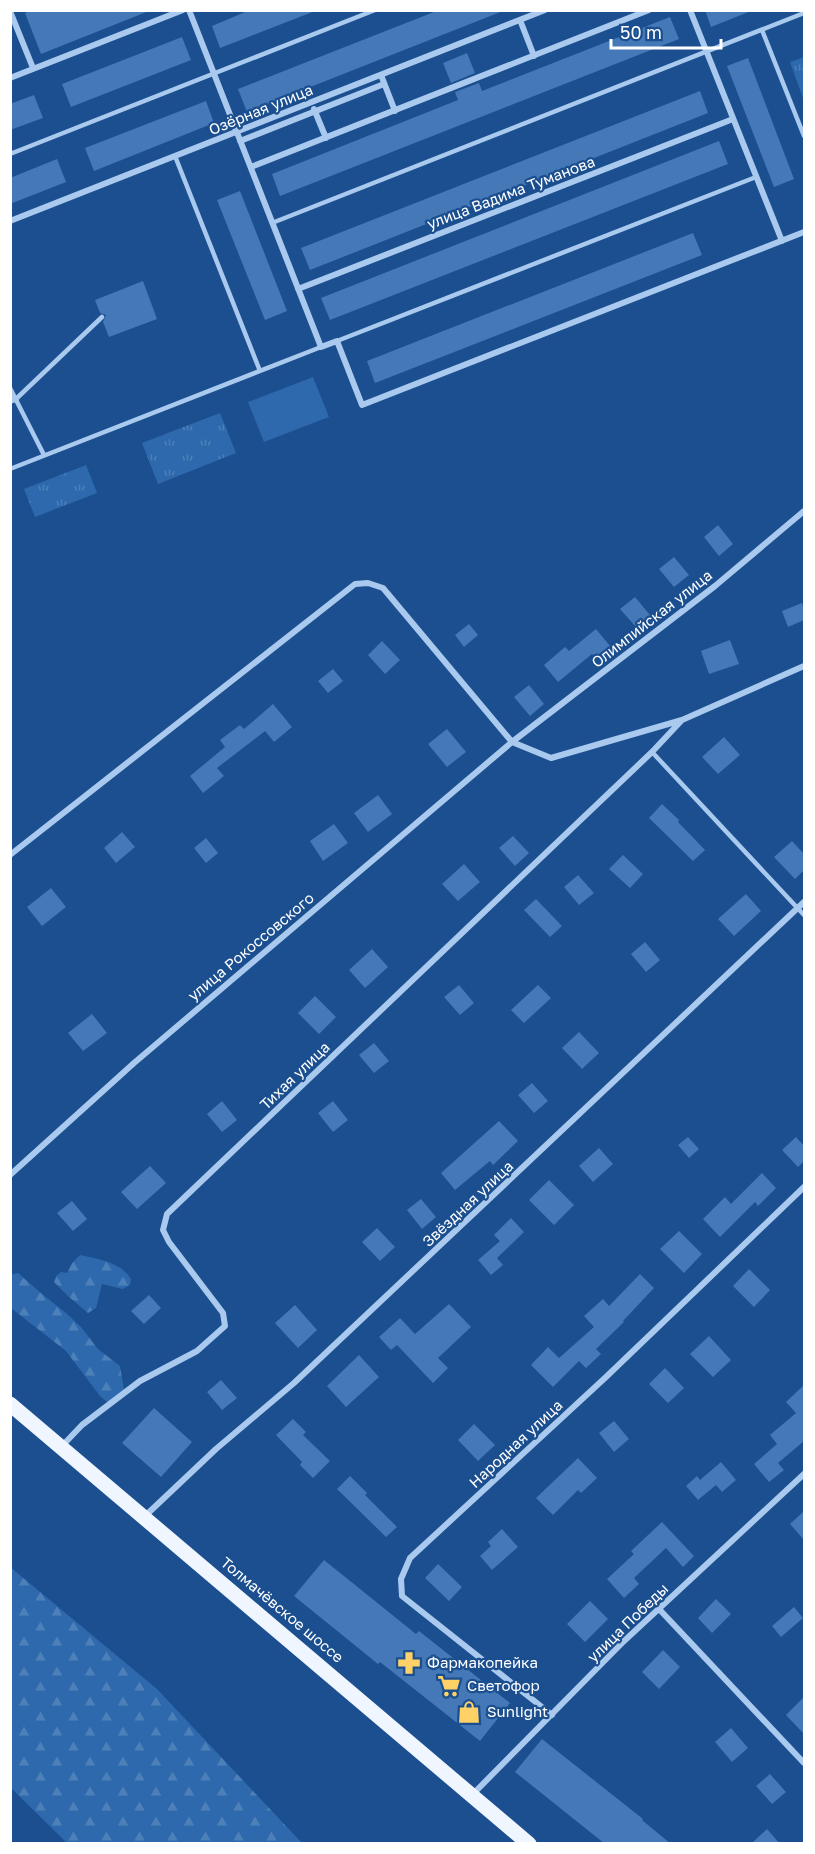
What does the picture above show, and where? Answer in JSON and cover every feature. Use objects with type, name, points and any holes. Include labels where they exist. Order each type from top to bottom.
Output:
[{"type":"main road","name":"Толмачёвское шоссе","points":[[10,1404],[529,1844]]},
{"type":"street","points":[[10,78],[183,10]]},
{"type":"street","points":[[189,10],[321,347],[337,341],[362,405],[804,232]]},
{"type":"street","name":"Озёрная улица","points":[[10,221],[545,10]]},
{"type":"street","points":[[250,167],[649,10]]},
{"type":"street","points":[[690,10],[782,241]]},
{"type":"street","points":[[10,11],[33,68]]},
{"type":"street","points":[[520,20],[534,56]]},
{"type":"street","points":[[381,75],[395,111]]},
{"type":"street","points":[[240,141],[384,84]]},
{"type":"street","points":[[312,102],[326,138]]},
{"type":"street","name":"улица Вадима Туманова","points":[[298,289],[733,119]]},
{"type":"street","name":"Олимпийская улица","points":[[512,742],[715,586],[804,511]]},
{"type":"street","points":[[10,855],[355,584],[368,583],[383,588],[512,742],[551,758],[682,720],[804,666]]},
{"type":"street","name":"Тихая улица","points":[[61,1448],[82,1425],[140,1381],[197,1351],[225,1326],[223,1313],[169,1242],[163,1230],[167,1214],[652,752],[682,720]]},
{"type":"street","name":"улица Рокоссовского","points":[[10,1175],[134,1063],[512,742]]},
{"type":"street","name":"Звёздная улица","points":[[144,1517],[216,1449],[303,1375],[804,902]]},
{"type":"street","name":"Народная улица","points":[[552,1715],[402,1596],[401,1579],[410,1558],[606,1377],[804,1187]]},
{"type":"street","name":"улица Победы","points":[[472,1794],[623,1642],[804,1474]]},
{"type":"street","points":[[659,1610],[802,1754],[804,1763]]},
{"type":"lane","points":[[10,154],[375,10]]},
{"type":"lane","points":[[272,223],[804,13]]},
{"type":"lane","points":[[762,30],[804,136]]},
{"type":"lane","points":[[175,156],[260,371]]},
{"type":"lane","points":[[337,341],[756,177]]},
{"type":"lane","points":[[13,400],[102,317]]},
{"type":"lane","points":[[10,468],[321,347]]},
{"type":"lane","points":[[10,388],[13,400],[44,455]]},
{"type":"lane","points":[[652,752],[804,915]]},
{"type":"green space","points":[[804,57],[804,101],[790,62]]},
{"type":"green space","points":[[313,377],[329,417],[264,442],[248,402]]},
{"type":"green space","points":[[220,413],[236,453],[158,484],[142,443]]},
{"type":"green space","points":[[86,465],[97,493],[35,517],[24,489]]},
{"type":"green space","points":[[80,1255],[115,1265],[127,1273],[131,1279],[130,1285],[123,1289],[102,1284],[96,1308],[88,1313],[54,1282],[56,1276],[61,1272],[67,1273],[72,1263]]},
{"type":"green space","points":[[18,1273],[66,1313],[81,1327],[98,1349],[120,1366],[125,1395],[108,1403],[100,1396],[66,1351],[11,1308],[10,1275]]},
{"type":"green space","points":[[10,1567],[157,1689],[302,1843],[67,1843],[11,1788]]},
{"type":"building","points":[[32,10],[149,11],[41,54],[25,13]]},
{"type":"building","points":[[250,10],[315,11],[220,48],[212,26]]},
{"type":"building","points":[[439,10],[503,11],[247,112],[238,89]]},
{"type":"building","points":[[705,10],[751,10],[751,11],[711,27]]},
{"type":"building","points":[[670,17],[679,39],[280,196],[272,174],[458,100],[455,92],[479,83],[482,91]]},
{"type":"building","points":[[182,37],[191,60],[71,107],[62,84]]},
{"type":"building","points":[[467,53],[475,73],[451,83],[443,63]]},
{"type":"building","points":[[748,58],[794,179],[774,187],[727,66]]},
{"type":"building","points":[[700,91],[708,113],[310,270],[301,248]]},
{"type":"building","points":[[34,95],[43,118],[10,130],[10,104]]},
{"type":"building","points":[[206,101],[214,123],[94,171],[85,148]]},
{"type":"building","points":[[719,141],[728,164],[330,320],[321,298]]},
{"type":"building","points":[[57,159],[66,182],[10,204],[10,178]]},
{"type":"building","points":[[240,191],[287,311],[265,320],[217,200]]},
{"type":"building","points":[[693,233],[702,255],[375,383],[367,361]]},
{"type":"building","points":[[143,281],[157,319],[109,337],[103,322],[106,315],[100,313],[95,300]]},
{"type":"building","points":[[718,525],[733,544],[719,556],[704,537]]},
{"type":"building","points":[[674,557],[689,575],[674,587],[659,569]]},
{"type":"building","points":[[635,597],[650,615],[636,627],[620,609]]},
{"type":"building","points":[[802,603],[804,620],[788,627],[782,611]]},
{"type":"building","points":[[469,624],[478,635],[464,647],[455,635]]},
{"type":"building","points":[[596,629],[611,647],[596,659],[592,654],[558,682],[544,665],[565,647],[569,651]]},
{"type":"building","points":[[730,640],[739,664],[709,674],[701,651]]},
{"type":"building","points":[[382,641],[400,660],[385,674],[368,655]]},
{"type":"building","points":[[333,669],[343,681],[328,693],[318,681]]},
{"type":"building","points":[[529,685],[544,704],[530,716],[514,697]]},
{"type":"building","points":[[273,704],[292,727],[274,742],[265,731],[217,768],[224,776],[203,793],[190,776],[225,747],[220,740],[240,725],[244,729]]},
{"type":"building","points":[[447,729],[466,752],[447,767],[428,744]]},
{"type":"building","points":[[724,737],[740,755],[718,774],[702,757]]},
{"type":"building","points":[[378,795],[392,814],[368,832],[354,813]]},
{"type":"building","points":[[662,804],[705,850],[693,861],[649,818]]},
{"type":"building","points":[[334,824],[348,843],[323,861],[310,841]]},
{"type":"building","points":[[122,832],[135,847],[116,863],[104,848]]},
{"type":"building","points":[[513,836],[529,853],[515,866],[499,848]]},
{"type":"building","points":[[206,838],[218,853],[206,863],[194,848]]},
{"type":"building","points":[[792,841],[804,854],[804,870],[795,879],[774,857]]},
{"type":"building","points":[[623,855],[643,874],[630,888],[609,869]]},
{"type":"building","points":[[464,864],[480,882],[458,901],[442,884]]},
{"type":"building","points":[[578,875],[594,893],[579,905],[564,887]]},
{"type":"building","points":[[51,888],[66,907],[42,926],[27,907]]},
{"type":"building","points":[[746,894],[761,911],[734,936],[718,919]]},
{"type":"building","points":[[536,899],[562,926],[550,937],[524,910]]},
{"type":"building","points":[[645,942],[660,960],[646,972],[631,954]]},
{"type":"building","points":[[372,949],[388,967],[365,988],[349,970]]},
{"type":"building","points":[[459,985],[474,1003],[460,1015],[444,997]]},
{"type":"building","points":[[538,985],[551,998],[524,1023],[511,1010]]},
{"type":"building","points":[[315,996],[336,1017],[319,1034],[298,1013]]},
{"type":"building","points":[[92,1014],[107,1033],[83,1051],[68,1033]]},
{"type":"building","points":[[579,1032],[599,1053],[582,1069],[562,1048]]},
{"type":"building","points":[[374,1043],[389,1061],[374,1073],[359,1055]]},
{"type":"building","points":[[532,1083],[548,1101],[534,1113],[518,1095]]},
{"type":"building","points":[[222,1101],[237,1120],[222,1132],[207,1114]]},
{"type":"building","points":[[333,1101],[348,1120],[333,1132],[318,1113]]},
{"type":"building","points":[[499,1121],[518,1141],[493,1165],[490,1161],[455,1190],[441,1173]]},
{"type":"building","points":[[688,1137],[699,1149],[689,1158],[678,1145]]},
{"type":"building","points":[[796,1137],[804,1146],[804,1161],[798,1167],[782,1150]]},
{"type":"building","points":[[599,1148],[613,1164],[593,1182],[579,1166]]},
{"type":"building","points":[[150,1166],[166,1183],[137,1209],[121,1192]]},
{"type":"building","points":[[762,1173],[776,1188],[758,1206],[755,1202],[720,1237],[703,1219],[725,1197],[731,1204]]},
{"type":"building","points":[[549,1180],[574,1205],[554,1225],[529,1200]]},
{"type":"building","points":[[421,1199],[436,1217],[422,1229],[407,1210]]},
{"type":"building","points":[[72,1201],[87,1219],[73,1231],[57,1213]]},
{"type":"building","points":[[511,1218],[524,1232],[497,1258],[503,1265],[491,1275],[478,1260],[500,1241],[494,1235]]},
{"type":"building","points":[[377,1228],[395,1247],[380,1261],[362,1242]]},
{"type":"building","points":[[679,1231],[702,1254],[684,1273],[660,1249]]},
{"type":"building","points":[[749,1269],[770,1290],[754,1307],[733,1286]]},
{"type":"building","points":[[640,1274],[654,1288],[596,1349],[601,1354],[586,1368],[579,1361],[553,1387],[531,1365],[548,1347],[559,1358],[594,1327],[584,1316],[603,1299],[609,1306]]},
{"type":"building","points":[[149,1295],[161,1308],[144,1324],[131,1311]]},
{"type":"building","points":[[449,1304],[471,1327],[438,1358],[448,1368],[433,1383],[397,1345],[391,1350],[379,1337],[400,1318],[415,1334]]},
{"type":"building","points":[[295,1305],[317,1330],[298,1348],[275,1323]]},
{"type":"building","points":[[709,1336],[731,1360],[713,1377],[690,1354]]},
{"type":"building","points":[[359,1355],[379,1377],[346,1407],[327,1386]]},
{"type":"building","points":[[665,1368],[684,1388],[668,1403],[649,1384]]},
{"type":"building","points":[[221,1380],[237,1398],[222,1410],[207,1392]]},
{"type":"building","points":[[804,1385],[804,1441],[778,1463],[784,1470],[769,1482],[754,1464],[777,1444],[770,1435],[796,1413],[786,1402]]},
{"type":"building","points":[[154,1408],[192,1442],[161,1477],[122,1443]]},
{"type":"building","points":[[293,1419],[306,1432],[303,1435],[330,1461],[313,1478],[300,1465],[302,1462],[276,1435]]},
{"type":"building","points":[[614,1421],[629,1439],[614,1452],[599,1433]]},
{"type":"building","points":[[474,1424],[495,1445],[478,1461],[458,1440]]},
{"type":"building","points":[[578,1458],[597,1478],[581,1493],[578,1490],[553,1515],[536,1498]]},
{"type":"building","points":[[721,1462],[736,1480],[722,1492],[716,1485],[698,1500],[686,1486],[697,1476],[700,1480]]},
{"type":"building","points":[[350,1476],[367,1493],[365,1495],[397,1527],[386,1537],[337,1489]]},
{"type":"building","points":[[804,1511],[804,1540],[790,1524]]},
{"type":"building","points":[[662,1522],[694,1556],[683,1567],[666,1548],[634,1578],[639,1584],[624,1598],[607,1579],[634,1554],[631,1551]]},
{"type":"building","points":[[502,1529],[518,1547],[492,1570],[480,1556],[491,1546],[488,1542]]},
{"type":"building","points":[[324,1560],[416,1634],[419,1631],[510,1703],[480,1741],[380,1662],[378,1664],[294,1596]]},
{"type":"building","points":[[438,1564],[462,1587],[449,1601],[425,1578]]},
{"type":"building","points":[[716,1599],[731,1614],[712,1633],[698,1618]]},
{"type":"building","points":[[590,1601],[608,1619],[585,1642],[567,1624]]},
{"type":"building","points":[[794,1607],[803,1618],[781,1637],[772,1626]]},
{"type":"building","points":[[663,1650],[680,1667],[659,1689],[642,1672]]},
{"type":"building","points":[[804,1697],[804,1734],[786,1715]]},
{"type":"building","points":[[731,1728],[748,1748],[732,1762],[715,1742]]},
{"type":"building","points":[[542,1739],[671,1844],[605,1844],[515,1772]]},
{"type":"building","points":[[770,1774],[786,1792],[772,1804],[756,1786]]},
{"type":"building","points":[[767,1829],[780,1844],[751,1844]]},
{"type":"place","name":"Фармакопейка","points":[[409,1663]]},
{"type":"place","name":"Светофор","points":[[449,1686]]},
{"type":"place","name":"Sunlight","points":[[469,1712]]}]
